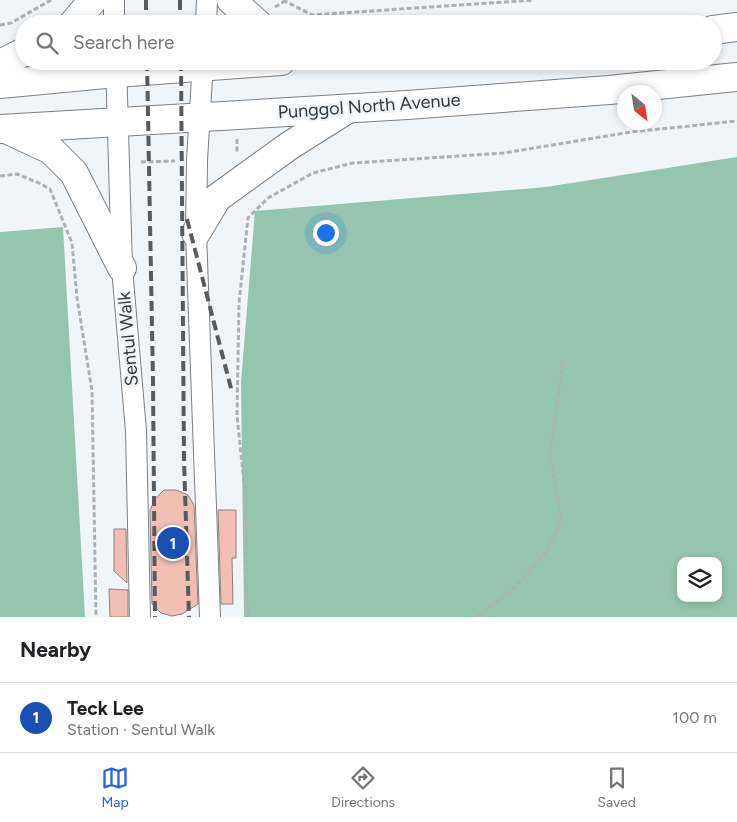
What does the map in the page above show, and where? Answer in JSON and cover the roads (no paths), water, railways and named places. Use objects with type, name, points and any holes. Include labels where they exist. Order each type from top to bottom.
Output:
[{"type":"main road","points":[[80,15],[93,0]]},
{"type":"main road","points":[[231,0],[248,15]]},
{"type":"main road","points":[[722,29],[737,27]]},
{"type":"main road","points":[[0,64],[15,56]]},
{"type":"main road","points":[[0,84],[96,70]]},
{"type":"main road","name":"Punggol North Avenue","points":[[2,129],[609,90],[737,77]]},
{"type":"main road","points":[[196,233],[217,198],[289,146],[350,108]]},
{"type":"main road","points":[[2,129],[51,150],[74,173],[122,268]]},
{"type":"street","points":[[114,0],[114,15]]},
{"type":"street","points":[[206,15],[207,0]]},
{"type":"street","name":"Sentul Walk","points":[[116,70],[122,268],[136,431],[140,617]]},
{"type":"street","points":[[203,70],[196,233],[210,617]]},
{"type":"railway","points":[[146,0],[146,15]]},
{"type":"railway","points":[[180,0],[180,15]]},
{"type":"railway","points":[[147,70],[155,617]]},
{"type":"railway","points":[[181,70],[184,460],[189,617]]},
{"type":"railway","points":[[187,219],[232,392]]},
{"type":"place","name":"Teck Lee","points":[[173,543]]}]
